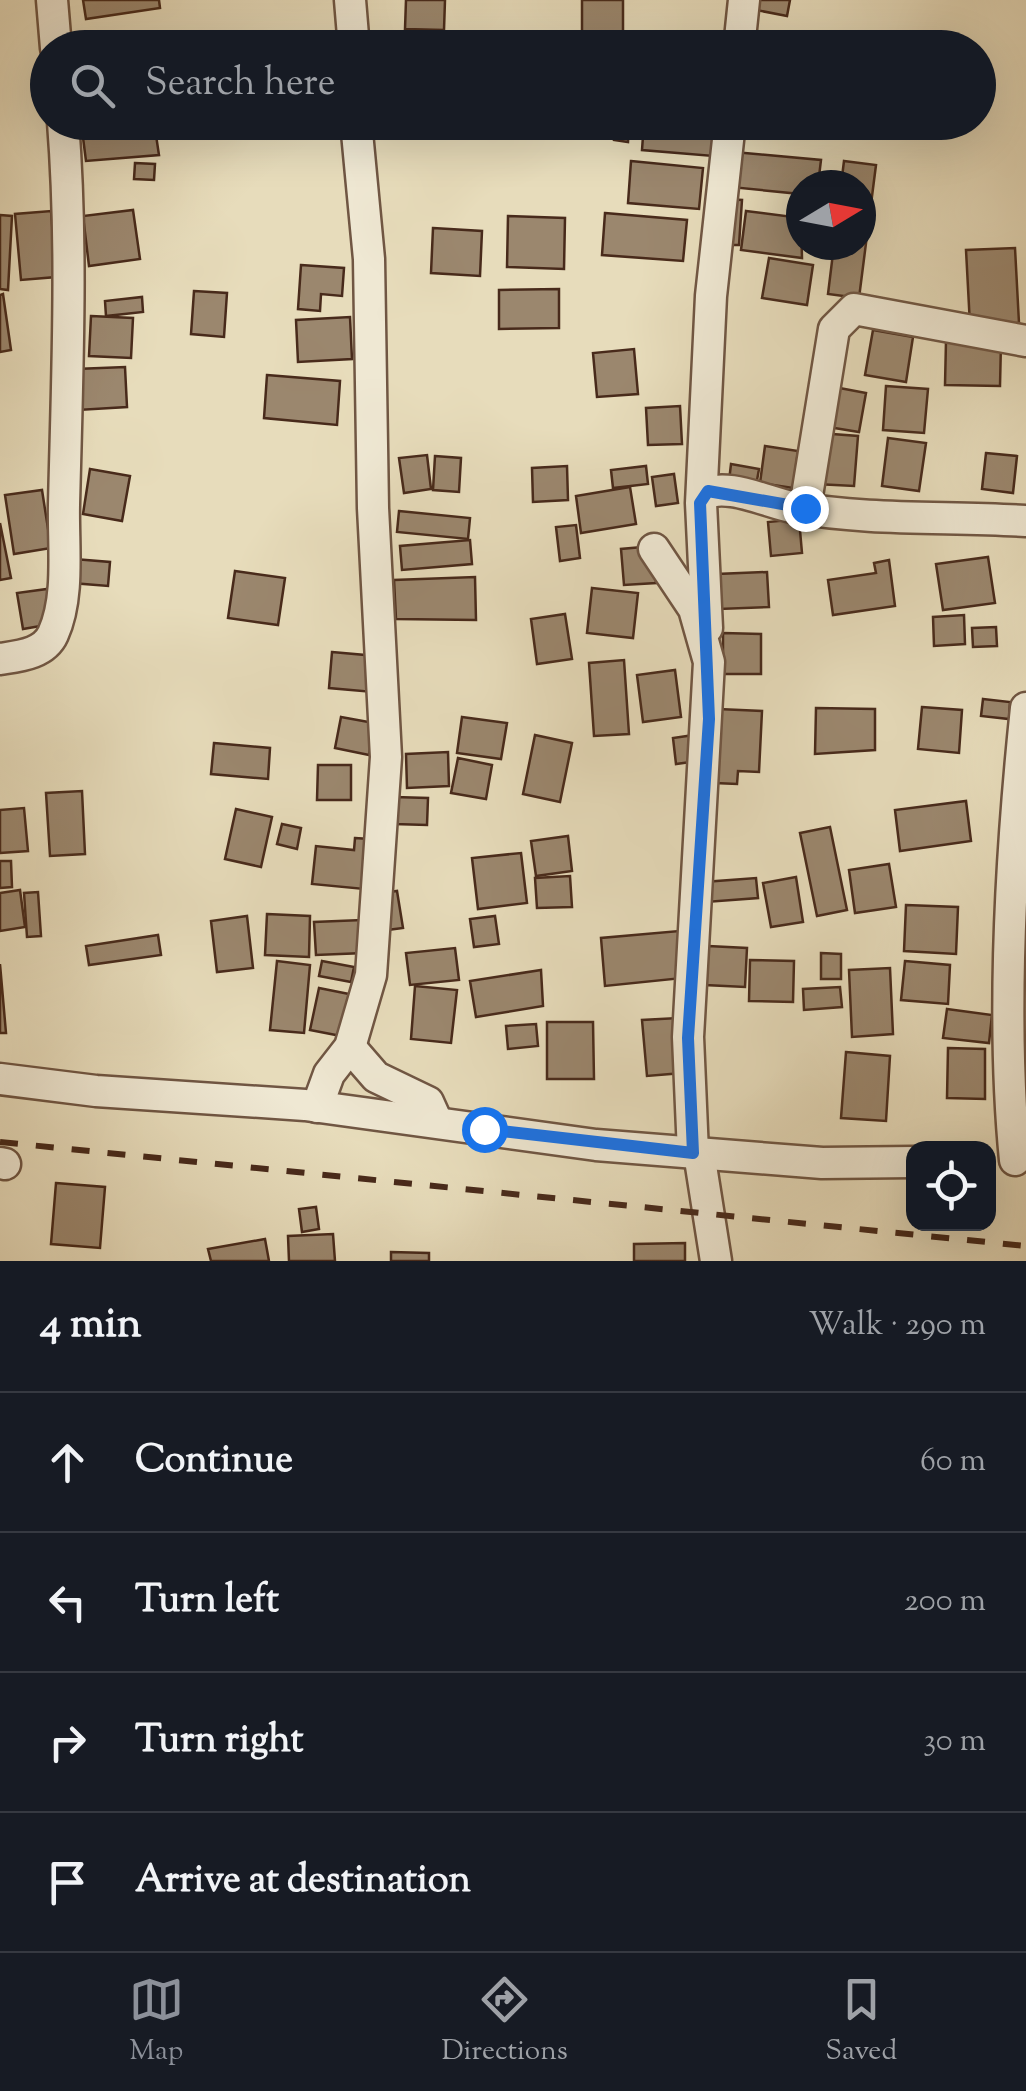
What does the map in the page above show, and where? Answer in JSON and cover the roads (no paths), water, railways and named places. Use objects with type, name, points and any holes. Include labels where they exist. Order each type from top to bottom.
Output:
[{"type":"street","points":[[52,0],[54,30]]},
{"type":"street","points":[[350,0],[352,30]]},
{"type":"street","points":[[740,30],[744,0]]},
{"type":"street","points":[[0,659],[38,650],[48,642],[61,605],[67,316],[62,140]]},
{"type":"street","points":[[317,1108],[329,1074],[350,1047],[371,975],[386,756],[373,508],[369,258],[358,140]]},
{"type":"street","points":[[716,1261],[696,1153],[688,1038],[709,662],[702,496],[711,296],[728,140]]},
{"type":"street","points":[[805,508],[834,329],[854,308],[1026,341]]},
{"type":"street","points":[[702,496],[723,490],[805,508],[910,520],[961,517],[1026,521]]},
{"type":"street","points":[[654,550],[694,609],[709,662]]},
{"type":"street","points":[[1010,1160],[1017,790],[1026,708]]},
{"type":"street","points":[[350,1047],[376,1076],[428,1102],[437,1122]]},
{"type":"street","points":[[0,1079],[317,1108],[696,1153],[822,1163],[906,1162]]},
{"type":"railway","points":[[0,1142],[1026,1246]]}]
